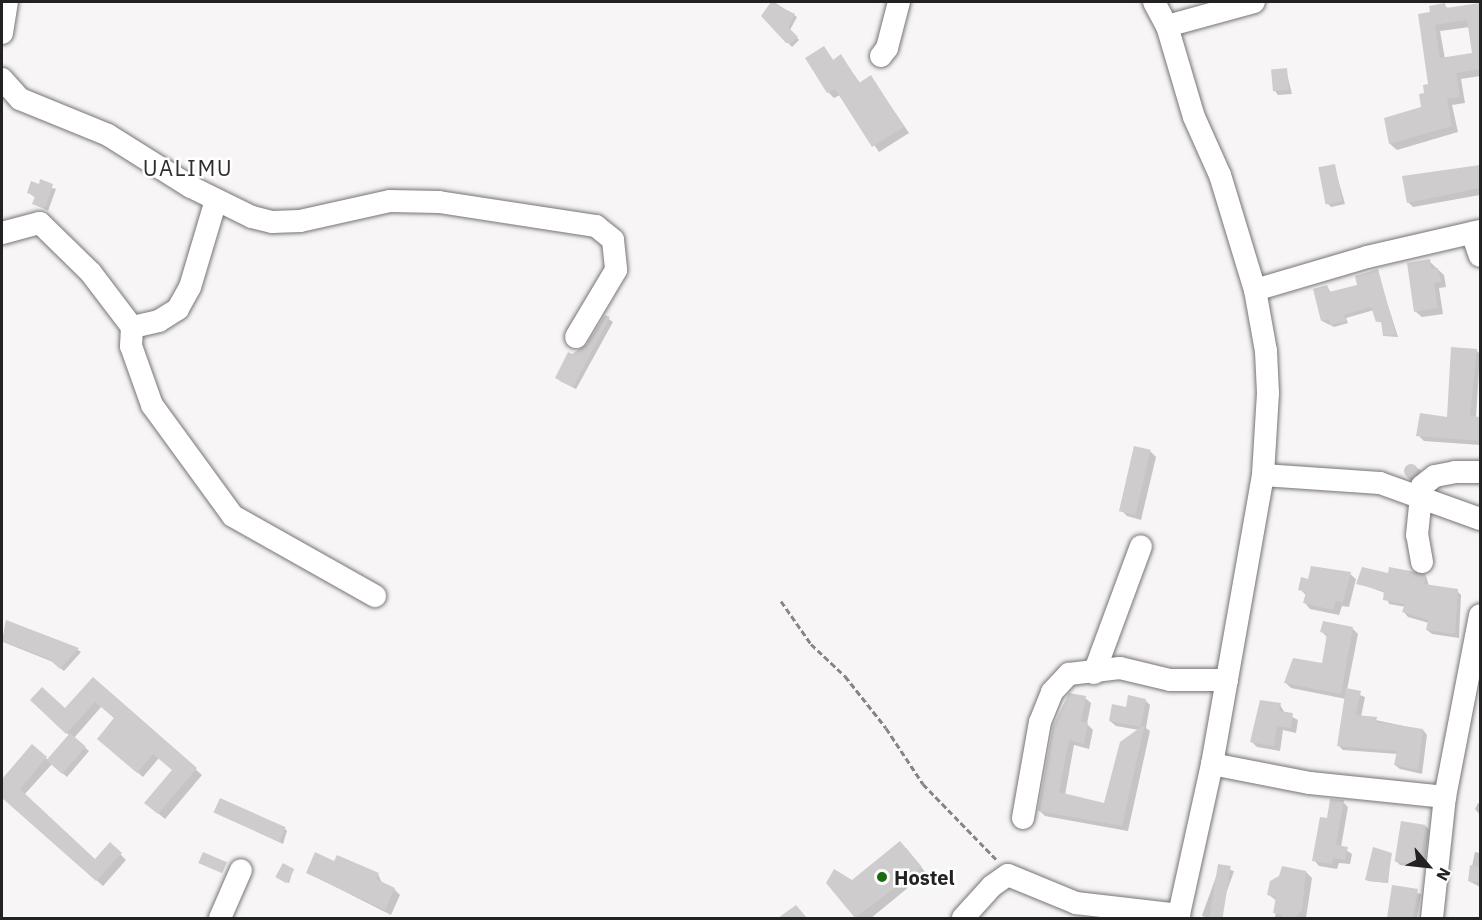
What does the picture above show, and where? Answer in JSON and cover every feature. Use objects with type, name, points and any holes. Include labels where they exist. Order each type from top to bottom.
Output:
[{"type":"street","points":[[2,33],[7,2]]},
{"type":"street","points":[[881,56],[887,48],[899,2]]},
{"type":"street","points":[[963,918],[1005,876],[1015,876],[1044,893],[1076,903],[1179,917],[1212,764],[1263,475],[1268,393],[1266,351],[1255,290],[1220,176],[1194,117],[1167,26],[1154,2]]},
{"type":"street","points":[[1167,26],[1254,2]]},
{"type":"street","points":[[2,79],[20,99],[108,135],[216,200],[272,222],[300,221],[390,201],[439,202],[596,226],[613,240],[616,270],[576,337]]},
{"type":"street","points":[[132,327],[159,321],[178,309],[190,287],[216,200]]},
{"type":"street","points":[[2,233],[40,223],[91,273],[132,327],[131,346],[152,405],[233,516],[375,596]]},
{"type":"street","points":[[1255,290],[1367,257],[1476,232],[1480,256]]},
{"type":"street","points":[[1422,562],[1418,535],[1419,498],[1425,481],[1435,476],[1455,472],[1480,472]]},
{"type":"street","points":[[1263,475],[1380,483],[1480,519]]},
{"type":"street","points":[[1094,673],[1141,546]]},
{"type":"street","points":[[1432,918],[1445,797],[1480,615]]},
{"type":"street","points":[[1023,818],[1040,722],[1052,692],[1069,674],[1094,673],[1120,668],[1170,680],[1227,680]]},
{"type":"street","points":[[1212,764],[1319,784],[1445,797]]},
{"type":"street","points":[[220,918],[240,870]]},
{"type":"path","points":[[781,602],[811,644],[845,676],[886,728],[923,784],[1015,876]]},
{"type":"building","points":[[771,2],[795,14],[788,27],[798,37],[791,43],[786,43],[761,16]]},
{"type":"building","points":[[1445,3],[1446,8],[1480,3],[1480,69],[1456,73],[1460,97],[1447,99],[1452,126],[1389,144],[1384,118],[1421,107],[1419,94],[1424,93],[1423,85],[1428,84],[1418,14],[1430,12],[1429,6]],"holes":[[[1467,20],[1472,53],[1440,58],[1435,25]]]},
{"type":"building","points":[[824,46],[833,60],[841,54],[859,83],[871,75],[904,127],[872,147],[835,89],[827,93],[805,58]]},
{"type":"building","points":[[1287,68],[1289,90],[1273,91],[1271,69]]},
{"type":"building","points":[[1335,164],[1342,201],[1326,205],[1318,167]]},
{"type":"building","points":[[1480,165],[1480,188],[1407,203],[1402,176]]},
{"type":"building","points":[[40,179],[53,184],[45,209],[32,204],[35,196],[27,193],[31,181],[39,184]]},
{"type":"building","points":[[1430,259],[1431,269],[1438,268],[1441,282],[1434,283],[1438,308],[1414,312],[1407,263]]},
{"type":"building","points":[[1378,269],[1396,335],[1383,336],[1381,321],[1376,322],[1371,307],[1344,315],[1346,321],[1330,325],[1329,319],[1321,321],[1313,289],[1327,285],[1329,292],[1357,285],[1355,276]]},
{"type":"building","points":[[605,315],[610,317],[573,387],[555,378],[568,352],[572,354],[587,344]]},
{"type":"building","points":[[1451,347],[1477,349],[1470,416],[1480,417],[1480,441],[1416,436],[1420,413],[1447,417]]},
{"type":"building","points":[[1134,446],[1151,450],[1135,515],[1119,511]]},
{"type":"building","points":[[1411,464],[1416,466],[1418,471],[1416,476],[1411,478],[1406,476],[1404,471],[1406,466]]},
{"type":"building","points":[[1311,566],[1351,572],[1343,602],[1336,601],[1333,610],[1303,603],[1306,592],[1298,590],[1301,577],[1308,579]]},
{"type":"building","points":[[1362,567],[1388,573],[1389,567],[1426,574],[1424,584],[1458,589],[1455,634],[1426,630],[1428,620],[1402,612],[1405,604],[1383,600],[1384,591],[1356,584]]},
{"type":"building","points":[[6,620],[79,648],[60,669],[49,659],[2,641]]},
{"type":"building","points":[[1323,621],[1353,627],[1341,694],[1284,683],[1293,658],[1322,663],[1327,634],[1320,632]]},
{"type":"building","points":[[93,677],[197,768],[158,814],[144,803],[172,770],[153,754],[137,773],[97,739],[114,718],[95,702],[66,734],[30,700],[42,687],[65,708]]},
{"type":"building","points":[[1346,688],[1361,691],[1356,715],[1377,717],[1376,722],[1423,729],[1418,770],[1394,765],[1397,751],[1337,746]]},
{"type":"building","points":[[1069,693],[1086,696],[1081,722],[1088,723],[1084,744],[1069,740],[1059,792],[1104,803],[1120,742],[1145,724],[1122,826],[1038,811],[1053,726]]},
{"type":"building","points":[[1128,695],[1146,699],[1141,727],[1109,721],[1112,704],[1126,707]]},
{"type":"building","points":[[1260,700],[1281,703],[1279,711],[1293,713],[1291,728],[1277,726],[1274,746],[1250,742]]},
{"type":"building","points":[[70,733],[86,747],[62,774],[46,760]]},
{"type":"building","points":[[32,744],[47,757],[20,789],[95,859],[110,842],[122,853],[96,881],[2,798],[2,779]]},
{"type":"building","points":[[220,798],[286,827],[279,842],[213,813]]},
{"type":"building","points":[[1330,799],[1344,800],[1336,845],[1348,847],[1345,860],[1333,858],[1332,864],[1312,861],[1320,817],[1327,818]]},
{"type":"building","points":[[1401,821],[1426,825],[1419,865],[1395,861]]},
{"type":"building","points":[[900,841],[922,867],[855,918],[826,883],[834,869],[852,880]]},
{"type":"building","points":[[1373,847],[1392,853],[1387,883],[1365,880]]},
{"type":"building","points":[[203,852],[227,862],[222,873],[198,863]]},
{"type":"building","points":[[315,852],[334,861],[337,855],[379,873],[376,879],[395,888],[385,910],[306,873]]},
{"type":"building","points":[[283,863],[294,869],[287,883],[275,877]]},
{"type":"building","points":[[1218,864],[1231,866],[1223,918],[1209,918]]},
{"type":"building","points":[[1470,865],[1480,867],[1480,883],[1468,881]]},
{"type":"building","points":[[1282,866],[1306,871],[1302,910],[1295,918],[1281,918],[1282,915],[1273,913],[1276,897],[1267,895],[1270,881],[1279,876]]},
{"type":"building","points":[[1392,885],[1418,889],[1413,918],[1387,918]]},
{"type":"building","points":[[796,905],[807,918],[778,918]]},
{"type":"place","name":"Hostel","points":[[882,877]]},
{"type":"district","name":"UALIMU","points":[[188,168]]}]
